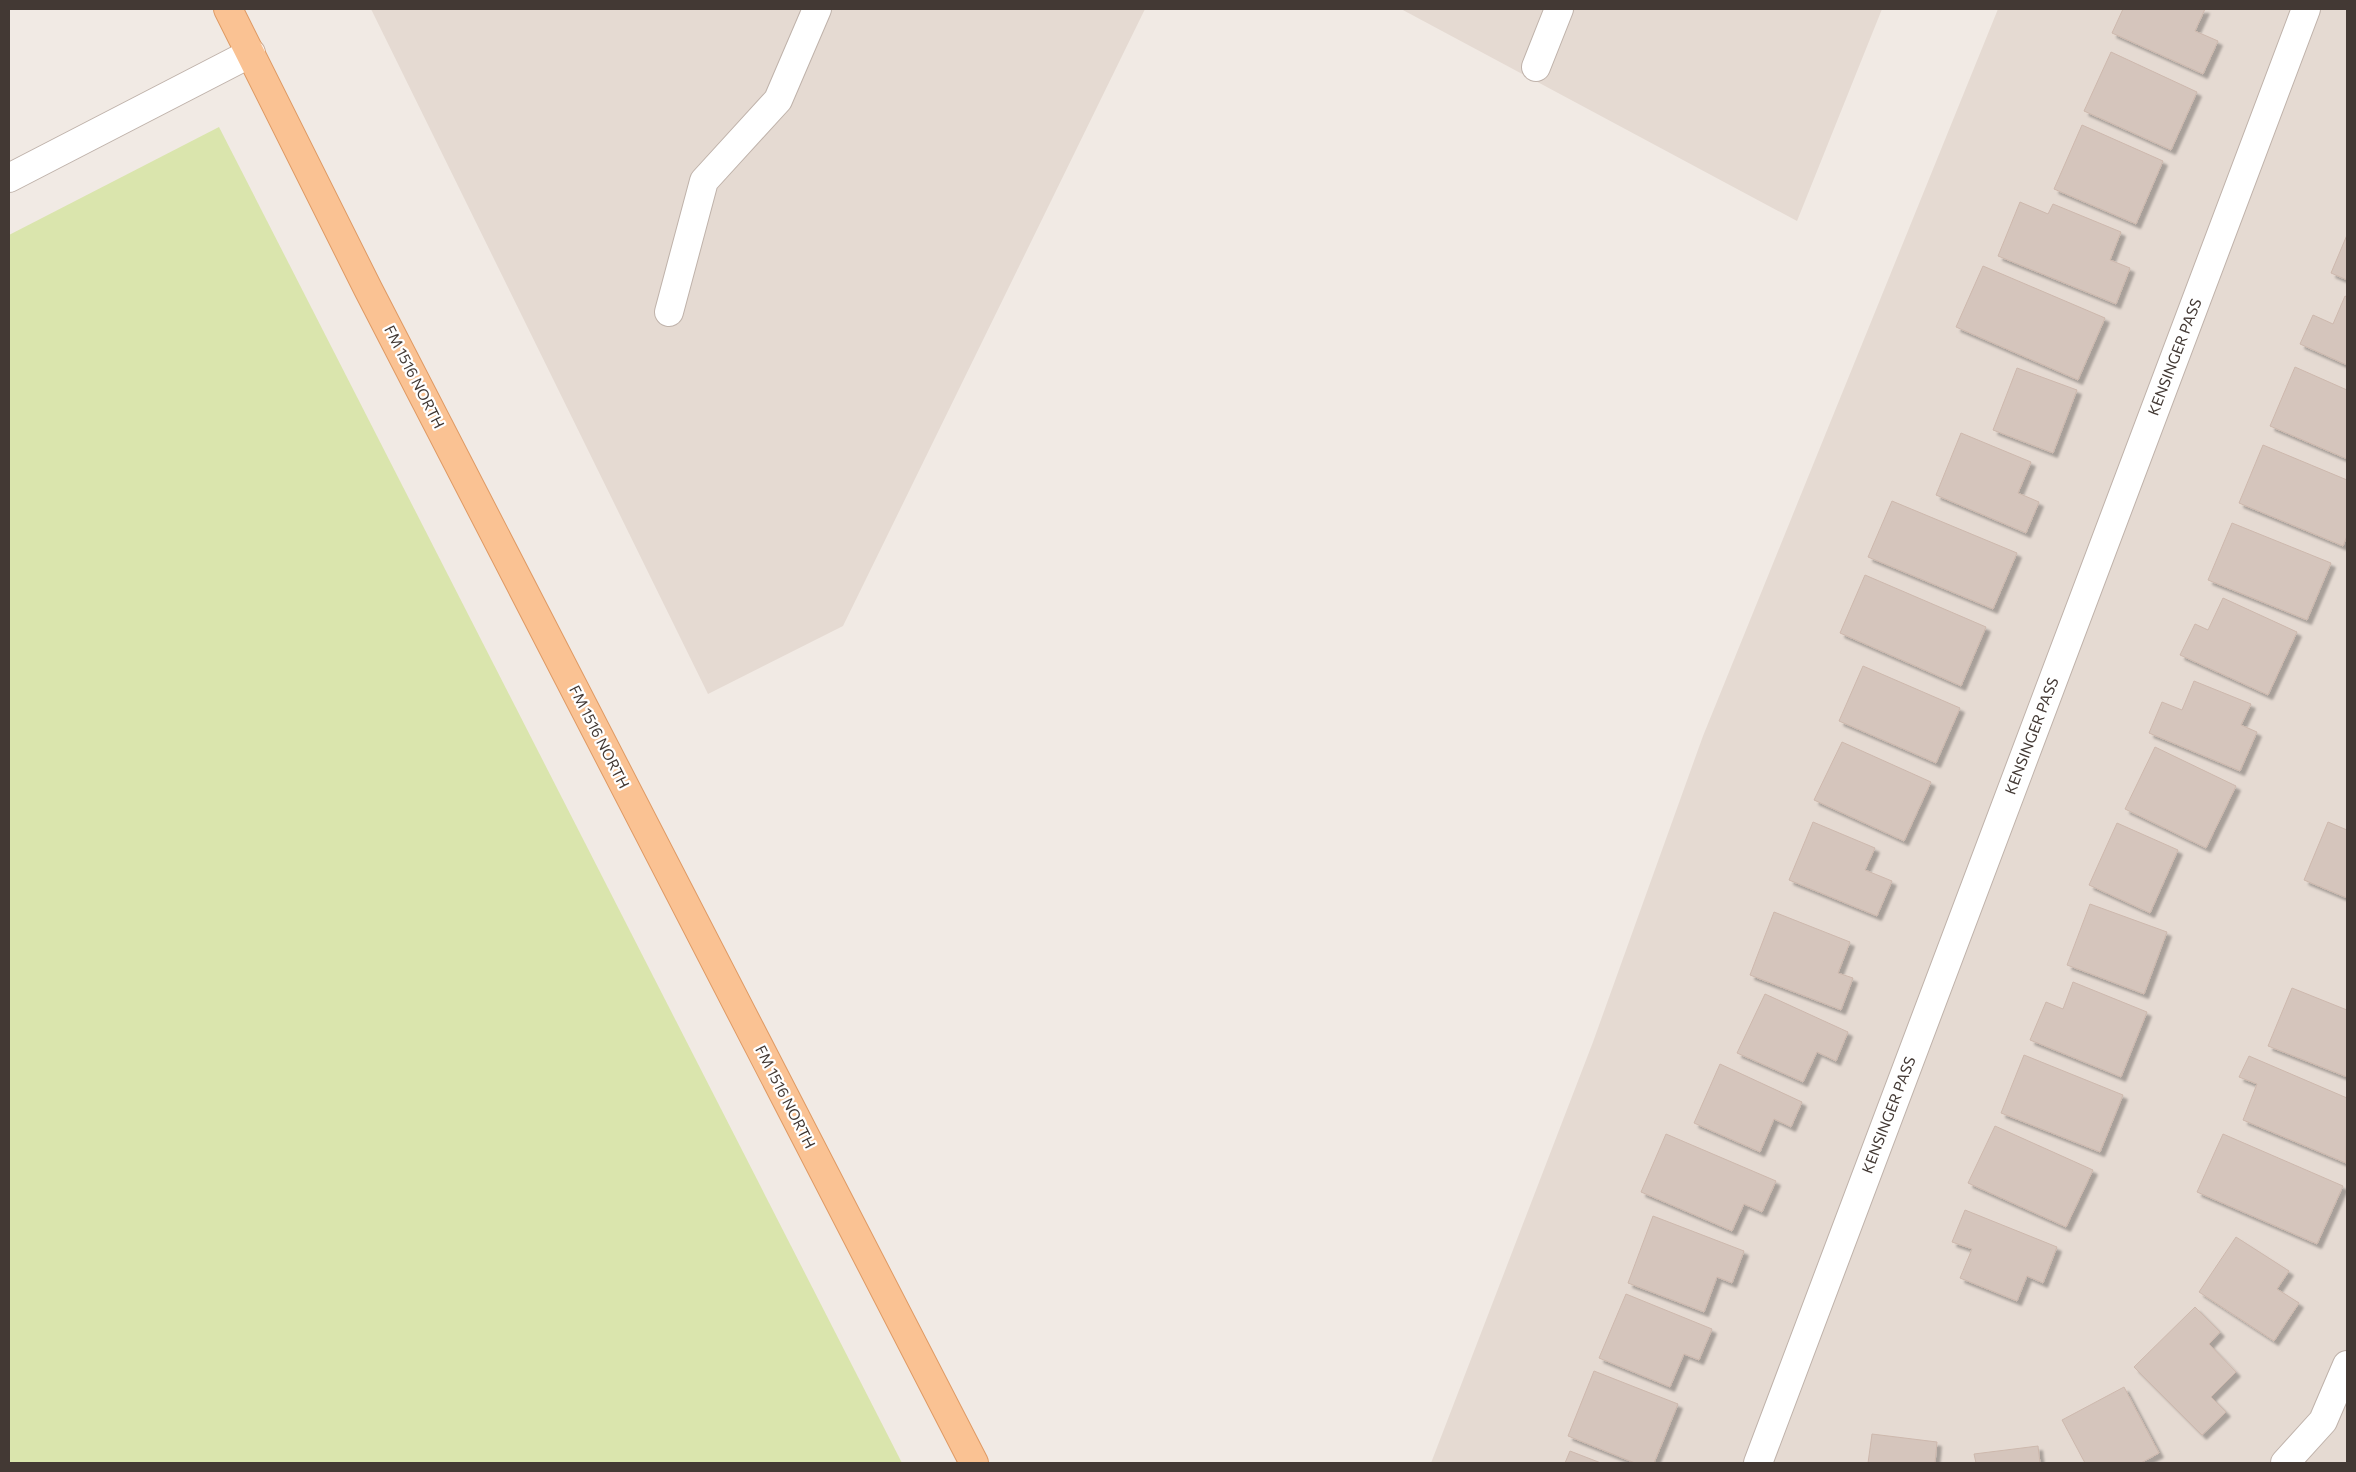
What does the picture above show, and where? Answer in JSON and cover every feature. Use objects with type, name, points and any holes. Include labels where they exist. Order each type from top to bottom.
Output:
[{"type":"main road","name":"FM 1516 NORTH","points":[[228,9],[368,289],[974,1463]]},
{"type":"street","points":[[669,312],[704,181],[778,100],[818,9]]},
{"type":"street","points":[[1536,68],[1559,9]]},
{"type":"street","name":"KENSINGER PASS","points":[[1758,1463],[2306,9]]},
{"type":"street","points":[[9,178],[251,54]]},
{"type":"street","points":[[2285,1463],[2324,1421],[2347,1365]]},
{"type":"shaded area","points":[[371,9],[1145,9],[843,626],[708,694]]},
{"type":"shaded area","points":[[1401,9],[1882,9],[1797,221]]},
{"type":"shaded area","points":[[1998,9],[2347,9],[2347,1463],[1431,1463],[1593,1042],[1703,736]]},
{"type":"green space","points":[[219,127],[902,1463],[9,1463],[9,235]]},
{"type":"building","points":[[2123,9],[2205,9],[2195,31],[2218,41],[2203,74],[2112,33]]},
{"type":"building","points":[[2111,52],[2197,92],[2171,150],[2084,111]]},
{"type":"building","points":[[2082,125],[2163,161],[2136,224],[2054,189]]},
{"type":"building","points":[[2020,202],[2048,214],[2053,204],[2121,232],[2110,260],[2130,268],[2116,304],[1998,256]]},
{"type":"building","points":[[2347,235],[2347,280],[2331,273]]},
{"type":"building","points":[[1983,266],[2105,318],[2078,380],[1956,327]]},
{"type":"building","points":[[2345,296],[2347,297],[2347,365],[2300,344],[2313,315],[2333,324]]},
{"type":"building","points":[[2295,367],[2347,390],[2347,459],[2270,426]]},
{"type":"building","points":[[2017,368],[2077,390],[2053,453],[1993,430]]},
{"type":"building","points":[[1961,433],[2031,462],[2018,493],[2039,502],[2026,533],[1936,495]]},
{"type":"building","points":[[2263,445],[2347,480],[2347,536],[2343,546],[2239,503]]},
{"type":"building","points":[[1892,501],[2017,553],[1993,609],[1868,557]]},
{"type":"building","points":[[2232,523],[2331,563],[2307,620],[2208,580]]},
{"type":"building","points":[[1865,575],[1986,627],[1961,686],[1840,633]]},
{"type":"building","points":[[2223,598],[2297,632],[2268,695],[2180,655],[2195,624],[2208,630]]},
{"type":"building","points":[[1863,666],[1960,708],[1936,763],[1839,721]]},
{"type":"building","points":[[2194,681],[2251,704],[2241,725],[2257,732],[2240,771],[2149,733],[2162,702],[2182,710]]},
{"type":"building","points":[[1842,742],[1931,782],[1904,841],[1814,800]]},
{"type":"building","points":[[2155,747],[2236,786],[2206,848],[2125,809]]},
{"type":"building","points":[[1813,822],[1875,848],[1865,870],[1892,881],[1877,916],[1789,880]]},
{"type":"building","points":[[2328,822],[2347,830],[2347,898],[2304,880]]},
{"type":"building","points":[[2117,823],[2178,850],[2150,913],[2089,885]]},
{"type":"building","points":[[2090,904],[2167,932],[2144,994],[2067,965]]},
{"type":"building","points":[[1774,912],[1850,942],[1838,973],[1853,978],[1841,1010],[1750,975]]},
{"type":"building","points":[[2073,982],[2147,1012],[2121,1077],[2030,1040],[2046,1002],[2063,1009]]},
{"type":"building","points":[[2292,988],[2347,1010],[2347,1077],[2268,1046]]},
{"type":"building","points":[[1765,994],[1848,1032],[1836,1061],[1817,1052],[1803,1082],[1737,1053]]},
{"type":"building","points":[[2024,1055],[2123,1095],[2100,1152],[2001,1113]]},
{"type":"building","points":[[2249,1056],[2347,1098],[2346,1163],[2243,1120],[2257,1084],[2239,1077]]},
{"type":"building","points":[[1720,1064],[1802,1102],[1791,1127],[1774,1119],[1760,1152],[1694,1123]]},
{"type":"building","points":[[1995,1126],[2093,1170],[2066,1227],[1968,1183]]},
{"type":"building","points":[[1666,1134],[1776,1181],[1762,1212],[1744,1204],[1732,1231],[1641,1192]]},
{"type":"building","points":[[2223,1134],[2343,1186],[2317,1244],[2197,1192]]},
{"type":"building","points":[[1965,1210],[2057,1247],[2043,1283],[2027,1276],[2017,1301],[1960,1278],[1972,1249],[1952,1242]]},
{"type":"building","points":[[1653,1216],[1744,1251],[1732,1283],[1717,1277],[1704,1312],[1628,1283]]},
{"type":"building","points":[[2236,1237],[2289,1271],[2277,1289],[2299,1303],[2274,1341],[2199,1292]]},
{"type":"building","points":[[1626,1294],[1712,1329],[1699,1360],[1684,1354],[1670,1387],[1599,1358]]},
{"type":"building","points":[[2195,1307],[2220,1332],[2209,1344],[2236,1372],[2211,1397],[2226,1412],[2202,1435],[2134,1367]]},
{"type":"building","points":[[1594,1371],[1678,1404],[1654,1463],[1635,1463],[1568,1436]]},
{"type":"building","points":[[2124,1387],[2159,1453],[2141,1463],[2085,1463],[2062,1420]]},
{"type":"building","points":[[1872,1434],[1937,1442],[1935,1463],[1868,1463]]},
{"type":"building","points":[[2038,1446],[2040,1463],[1976,1463],[1974,1454]]},
{"type":"building","points":[[1570,1451],[1601,1463],[1565,1463]]}]
